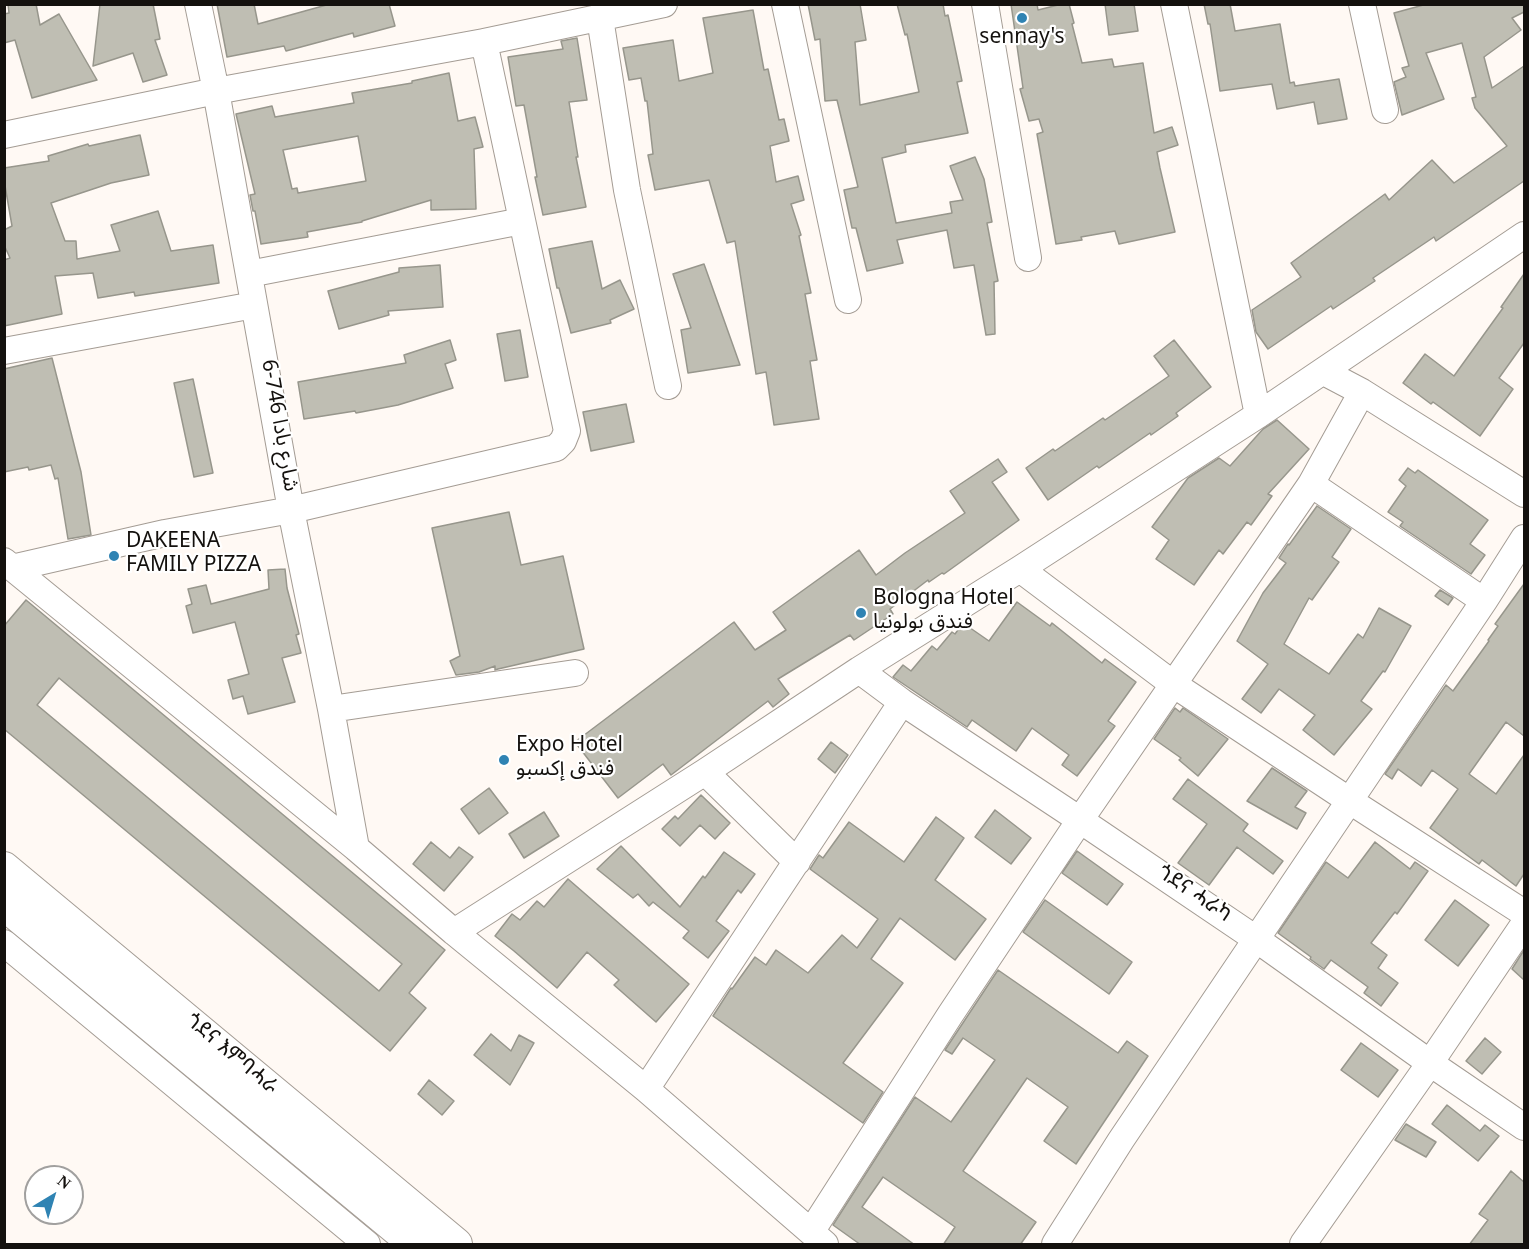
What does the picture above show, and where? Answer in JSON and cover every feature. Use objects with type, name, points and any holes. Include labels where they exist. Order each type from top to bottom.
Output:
[{"type":"main road","name":"ጎደና እምባሓራ","points":[[4,868],[125,967],[228,1091],[456,1245]]},
{"type":"main road","name":"ጎደና እምባሓራ","points":[[4,904],[415,1245]]},
{"type":"street","name":"شارع بادا 746-6","points":[[198,4],[356,848]]},
{"type":"street","points":[[4,135],[216,91],[484,42],[664,4]]},
{"type":"street","points":[[785,4],[848,300]]},
{"type":"street","points":[[985,4],[1028,258]]},
{"type":"street","points":[[1174,4],[1258,415]]},
{"type":"street","points":[[1362,4],[1385,110]]},
{"type":"street","points":[[600,18],[627,189],[669,386]]},
{"type":"street","points":[[8,565],[291,510],[556,448],[563,441],[567,431],[484,42]]},
{"type":"street","points":[[249,274],[522,221]]},
{"type":"street","points":[[454,932],[1258,415],[1524,236]]},
{"type":"street","points":[[4,351],[254,305]]},
{"type":"street","points":[[1324,372],[1362,392],[1524,494]]},
{"type":"street","points":[[8,565],[356,848],[454,932],[646,1089],[818,1238],[950,1015],[1080,820],[1311,484],[1362,392]]},
{"type":"street","points":[[1311,484],[1484,602]]},
{"type":"street","points":[[1055,1245],[1121,1140],[1484,602],[1524,538]]},
{"type":"street","points":[[1020,569],[1173,684],[1524,913]]},
{"type":"street","name":"ጎደና ሓራካ","points":[[859,670],[903,702],[1256,939],[1430,1063],[1524,1126]]},
{"type":"street","points":[[331,708],[575,673]]},
{"type":"street","points":[[646,1089],[903,702]]},
{"type":"street","points":[[705,772],[797,862]]},
{"type":"street","points":[[1303,1245],[1524,924]]},
{"type":"street","points":[[4,943],[228,1091],[366,1245]]},
{"type":"building","points":[[8,4],[36,4],[40,25],[59,14],[97,80],[32,98],[15,40],[4,43],[4,14],[9,13]]},
{"type":"building","points":[[100,4],[153,4],[160,39],[155,40],[167,75],[143,82],[133,53],[93,66]]},
{"type":"building","points":[[217,4],[254,4],[258,24],[330,4],[389,4],[395,26],[354,37],[353,33],[286,51],[284,46],[227,57]]},
{"type":"building","points":[[808,4],[860,4],[866,40],[855,42],[860,105],[919,92],[907,34],[905,35],[897,4],[943,4],[945,16],[948,15],[962,81],[957,82],[968,133],[905,145],[906,152],[882,158],[896,223],[952,213],[950,202],[963,200],[950,166],[975,157],[984,179],[992,222],[987,223],[998,281],[994,282],[995,334],[986,335],[974,265],[954,268],[947,230],[897,240],[903,263],[867,271],[856,228],[852,228],[844,190],[858,187],[837,100],[825,101],[820,39],[815,40]]},
{"type":"building","points":[[1011,4],[1037,4],[1038,10],[1069,4],[1082,63],[1112,59],[1114,67],[1143,63],[1154,133],[1172,127],[1178,145],[1157,152],[1175,232],[1119,244],[1115,231],[1056,244],[1037,134],[1043,132],[1039,119],[1029,121],[1020,89],[1023,88]]},
{"type":"building","points":[[1105,4],[1134,4],[1138,31],[1109,35]]},
{"type":"building","points":[[1204,4],[1230,4],[1235,31],[1280,24],[1290,83],[1294,82],[1295,86],[1339,79],[1347,119],[1318,124],[1314,102],[1277,109],[1272,84],[1220,91],[1210,24],[1208,24]]},
{"type":"building","points":[[1427,4],[1524,4],[1524,12],[1512,18],[1521,30],[1484,57],[1492,88],[1524,66],[1524,181],[1436,241],[1434,237],[1373,278],[1375,281],[1333,309],[1331,306],[1268,349],[1256,332],[1252,310],[1301,277],[1291,263],[1385,194],[1389,200],[1432,160],[1454,183],[1507,146],[1475,108],[1472,98],[1476,97],[1462,43],[1426,53],[1444,99],[1402,115],[1394,82],[1406,77],[1402,68],[1409,66],[1394,13]]},
{"type":"building","points":[[753,10],[764,70],[768,69],[779,120],[784,119],[789,141],[770,146],[776,182],[798,176],[804,200],[791,204],[801,235],[799,236],[811,293],[805,294],[817,360],[810,361],[819,419],[774,425],[766,372],[756,374],[735,241],[727,243],[709,180],[655,190],[648,155],[653,154],[647,101],[645,101],[641,78],[629,80],[623,48],[673,40],[679,81],[713,73],[703,18]]},
{"type":"building","points":[[577,38],[587,100],[569,102],[578,157],[576,157],[586,207],[543,215],[524,105],[516,106],[508,57],[563,49],[561,41]]},
{"type":"building","points":[[449,73],[458,121],[475,117],[483,147],[474,149],[476,209],[431,210],[431,200],[362,222],[307,232],[308,237],[261,244],[250,195],[255,194],[236,114],[272,106],[275,117],[354,103],[352,93],[412,83],[412,81]],"holes":[[[358,136],[366,181],[298,193],[297,188],[292,189],[283,150]]]},
{"type":"building","points":[[140,135],[149,175],[111,183],[51,203],[65,241],[76,241],[77,259],[120,251],[111,225],[158,211],[171,251],[213,245],[219,283],[135,296],[134,292],[98,298],[93,273],[55,276],[62,314],[4,326],[4,260],[10,258],[4,245],[4,230],[12,226],[4,168],[49,161],[48,156],[88,144],[89,146]]},
{"type":"building","points":[[592,241],[602,289],[620,280],[634,309],[610,320],[611,323],[571,333],[559,288],[557,288],[549,249]]},
{"type":"building","points":[[704,264],[740,365],[688,373],[681,330],[691,328],[673,274]]},
{"type":"building","points":[[440,265],[443,307],[388,311],[389,315],[339,329],[328,291],[399,272],[399,268]]},
{"type":"building","points":[[1524,274],[1524,343],[1499,378],[1513,389],[1480,436],[1403,383],[1425,354],[1454,376],[1503,308],[1501,307]]},
{"type":"building","points":[[520,330],[528,377],[505,381],[497,334]]},
{"type":"building","points":[[450,340],[456,360],[445,364],[453,388],[398,405],[304,419],[298,382],[406,363],[404,355]]},
{"type":"building","points":[[1174,340],[1211,387],[1176,413],[1178,416],[1151,435],[1150,433],[1099,468],[1097,466],[1048,500],[1026,468],[1103,418],[1105,420],[1169,376],[1154,356]]},
{"type":"building","points":[[52,358],[81,472],[91,535],[68,539],[58,478],[55,479],[51,465],[4,472],[4,369]]},
{"type":"building","points":[[193,379],[213,473],[194,477],[174,383]]},
{"type":"building","points":[[626,404],[634,442],[591,451],[583,412]]},
{"type":"building","points":[[1277,420],[1309,449],[1268,494],[1272,496],[1251,525],[1247,522],[1223,554],[1219,550],[1194,585],[1156,559],[1169,540],[1152,527],[1188,478],[1219,458],[1230,466],[1263,429]]},
{"type":"building","points":[[998,459],[1007,472],[992,482],[1019,520],[944,574],[942,573],[929,582],[928,580],[890,609],[893,614],[854,640],[850,635],[778,679],[789,694],[773,707],[768,701],[671,775],[663,764],[618,798],[575,742],[734,622],[755,650],[786,630],[773,612],[859,550],[876,575],[965,513],[950,491]]},
{"type":"building","points":[[1408,468],[1415,473],[1418,470],[1488,520],[1470,544],[1485,555],[1471,574],[1400,526],[1403,522],[1388,512],[1406,486],[1399,480]]},
{"type":"building","points":[[1317,506],[1351,529],[1332,557],[1339,562],[1312,600],[1309,598],[1284,644],[1329,674],[1358,634],[1363,638],[1379,608],[1411,626],[1385,672],[1383,671],[1361,701],[1372,709],[1334,755],[1303,730],[1315,715],[1279,689],[1261,713],[1242,699],[1268,664],[1237,641],[1263,593],[1286,563],[1279,558]]},
{"type":"building","points":[[509,512],[521,565],[563,556],[584,649],[495,670],[495,666],[479,672],[456,675],[450,661],[460,656],[432,528]]},
{"type":"building","points":[[285,569],[301,653],[282,658],[295,702],[248,714],[243,696],[233,699],[228,680],[249,674],[235,622],[193,633],[186,606],[192,604],[188,589],[206,585],[211,604],[269,589],[268,570]]},
{"type":"building","points":[[1524,584],[1524,736],[1506,722],[1469,774],[1496,794],[1524,755],[1524,874],[1516,886],[1482,860],[1479,864],[1430,828],[1458,789],[1432,770],[1421,786],[1398,769],[1392,779],[1385,774],[1446,685],[1453,691],[1489,641],[1498,626],[1495,624]]},
{"type":"building","points":[[1440,590],[1453,598],[1448,605],[1435,596]]},
{"type":"building","points":[[26,600],[445,950],[409,993],[426,1008],[390,1051],[4,729],[4,626]],"holes":[[[59,678],[402,964],[379,991],[37,705]]]},
{"type":"building","points":[[1017,602],[1050,626],[1052,623],[1102,663],[1105,659],[1136,682],[1108,721],[1115,726],[1077,776],[1062,765],[1069,755],[1032,728],[1016,751],[972,720],[967,727],[893,677],[903,665],[911,671],[932,646],[937,650],[952,632],[955,634],[963,623],[989,641]]},
{"type":"building","points":[[1175,708],[1180,712],[1183,708],[1228,739],[1198,776],[1179,760],[1181,758],[1154,739]]},
{"type":"building","points":[[831,742],[848,755],[835,773],[818,759]]},
{"type":"building","points":[[1272,768],[1307,791],[1295,807],[1306,813],[1297,829],[1247,801]]},
{"type":"building","points":[[1188,779],[1248,824],[1243,831],[1283,861],[1273,874],[1237,847],[1209,885],[1178,863],[1207,824],[1173,799]]},
{"type":"building","points":[[489,788],[508,813],[479,834],[461,809]]},
{"type":"building","points":[[701,795],[730,823],[715,839],[700,825],[680,846],[662,829],[675,816],[678,819]]},
{"type":"building","points":[[995,810],[1031,838],[1011,864],[975,837]]},
{"type":"building","points":[[544,812],[559,836],[524,858],[509,834]]},
{"type":"building","points":[[936,817],[964,838],[935,880],[986,919],[955,960],[900,918],[871,959],[903,983],[843,1063],[883,1092],[863,1123],[713,1016],[755,957],[766,965],[776,950],[808,973],[842,935],[857,948],[878,919],[810,869],[819,855],[823,858],[849,822],[904,862]]},
{"type":"building","points":[[431,842],[450,858],[459,847],[473,857],[444,891],[413,864]]},
{"type":"building","points":[[1375,842],[1410,869],[1415,862],[1428,871],[1397,914],[1395,912],[1371,943],[1387,955],[1378,968],[1398,983],[1381,1006],[1364,993],[1368,987],[1331,960],[1324,969],[1278,933],[1326,862],[1348,878]]},
{"type":"building","points":[[621,846],[680,907],[724,852],[755,874],[741,893],[738,890],[716,921],[729,931],[708,958],[683,938],[689,931],[653,902],[649,906],[638,894],[633,898],[597,869]]},
{"type":"building","points":[[1077,851],[1123,884],[1107,905],[1062,873]]},
{"type":"building","points":[[568,879],[689,984],[656,1022],[614,985],[619,980],[587,952],[557,988],[495,936],[512,914],[520,920],[537,901],[544,907]]},
{"type":"building","points":[[1045,900],[1132,962],[1109,994],[1023,932]]},
{"type":"building","points":[[1455,900],[1489,925],[1458,966],[1425,940]]},
{"type":"building","points":[[1524,950],[1524,980],[1512,969]]},
{"type":"building","points":[[998,970],[1118,1053],[1127,1041],[1148,1056],[1076,1164],[1044,1141],[1068,1107],[1027,1078],[963,1171],[1036,1222],[1020,1245],[943,1245],[955,1227],[883,1177],[862,1207],[915,1245],[861,1245],[833,1225],[915,1097],[951,1122],[995,1060],[963,1038],[952,1054],[945,1050]]},
{"type":"building","points":[[491,1034],[511,1051],[519,1035],[534,1043],[510,1085],[474,1055]]},
{"type":"building","points":[[1485,1038],[1501,1052],[1482,1074],[1466,1061]]},
{"type":"building","points":[[1361,1043],[1398,1070],[1378,1097],[1341,1070]]},
{"type":"building","points":[[429,1080],[454,1101],[442,1115],[418,1094]]},
{"type":"building","points":[[1447,1105],[1480,1131],[1485,1125],[1499,1136],[1478,1161],[1432,1124]]},
{"type":"building","points":[[1406,1124],[1436,1142],[1426,1157],[1395,1140]]},
{"type":"building","points":[[1511,1171],[1524,1182],[1524,1245],[1469,1245],[1488,1220],[1479,1214]]},
{"type":"place","name":"sennay's","points":[[1022,18]]},
{"type":"place","name":"DAKEENA FAMILY PIZZA","points":[[114,556]]},
{"type":"place","name":"Bologna Hotel فندق بولونيا","points":[[861,613]]},
{"type":"place","name":"Expo Hotel فندق إكسبو","points":[[504,760]]}]
